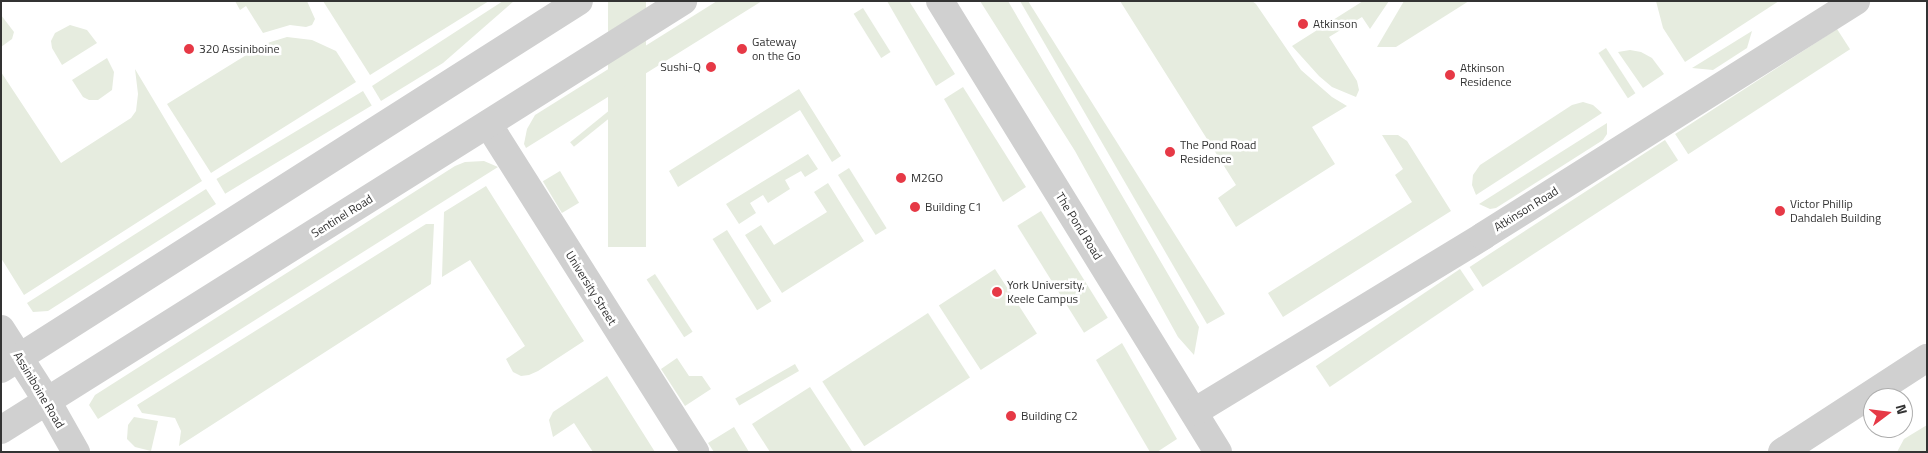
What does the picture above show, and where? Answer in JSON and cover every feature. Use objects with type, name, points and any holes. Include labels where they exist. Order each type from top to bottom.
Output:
[{"type":"street","points":[[10,363],[579,1]]},
{"type":"street","name":"Sentinel Road","points":[[1,430],[682,1]]},
{"type":"street","name":"The Pond Road","points":[[940,1],[1218,452]]},
{"type":"street","name":"Atkinson Road","points":[[1194,412],[1462,249],[1856,1]]},
{"type":"street","name":"University Street","points":[[488,124],[695,452]]},
{"type":"street","name":"Assiniboine Road","points":[[1,329],[10,363],[47,401],[76,452]]},
{"type":"street","points":[[1782,452],[1927,358]]},
{"type":"shaded area","points":[[235,1],[307,1],[315,19],[312,25],[306,27],[290,25],[263,33],[246,6],[240,10]]},
{"type":"shaded area","points":[[323,1],[489,1],[370,75]]},
{"type":"shaded area","points":[[503,1],[514,1],[443,63],[381,101],[372,86]]},
{"type":"shaded area","points":[[608,1],[646,1],[646,247],[608,247]]},
{"type":"shaded area","points":[[717,1],[762,1],[526,148],[524,144],[527,129],[535,115]]},
{"type":"shaded area","points":[[887,1],[909,1],[955,74],[936,86]]},
{"type":"shaded area","points":[[980,1],[1008,1],[1199,327],[1194,355],[1178,337],[1075,151]]},
{"type":"shaded area","points":[[1020,1],[1028,1],[1225,314],[1207,324]]},
{"type":"shaded area","points":[[1120,1],[1252,1],[1256,4],[1301,70],[1332,97],[1347,106],[1312,127],[1335,164],[1236,227],[1218,198],[1236,185]]},
{"type":"shaded area","points":[[1363,1],[1389,1],[1370,29],[1362,17],[1329,37],[1357,81],[1359,90],[1356,97],[1332,87],[1319,76],[1292,46]]},
{"type":"shaded area","points":[[1404,1],[1469,1],[1396,47],[1377,47]]},
{"type":"shaded area","points":[[1656,1],[1779,1],[1685,62],[1663,28]]},
{"type":"shaded area","points":[[863,8],[891,52],[881,58],[854,14]]},
{"type":"shaded area","points":[[1,15],[14,32],[12,39],[1,47]]},
{"type":"shaded area","points":[[70,25],[87,30],[97,43],[62,65],[52,48],[51,41],[55,33]]},
{"type":"shaded area","points":[[1837,29],[1850,49],[1688,154],[1675,134]]},
{"type":"shaded area","points":[[1752,31],[1747,48],[1713,70],[1692,68]]},
{"type":"shaded area","points":[[287,37],[312,40],[336,51],[356,82],[211,173],[167,104],[264,44]]},
{"type":"shaded area","points":[[1606,48],[1635,93],[1628,98],[1598,53]]},
{"type":"shaded area","points":[[1630,50],[1641,52],[1652,58],[1664,74],[1643,88],[1618,52]]},
{"type":"shaded area","points":[[107,58],[114,72],[112,90],[98,100],[89,100],[83,97],[72,80]]},
{"type":"shaded area","points":[[135,69],[202,181],[24,295],[1,258],[1,72],[61,163],[131,118],[136,111],[138,94]]},
{"type":"shaded area","points":[[963,87],[1026,187],[1003,202],[944,99]]},
{"type":"shaded area","points":[[799,89],[841,156],[832,162],[800,110],[678,187],[669,171]]},
{"type":"shaded area","points":[[363,91],[372,106],[225,194],[216,179]]},
{"type":"shaded area","points":[[1583,102],[1593,105],[1602,113],[1476,195],[1472,185],[1473,175],[1480,165],[1572,105]]},
{"type":"shaded area","points":[[616,105],[620,110],[574,147],[570,142]]},
{"type":"shaded area","points":[[1607,123],[1607,134],[1603,140],[1496,208],[1490,209],[1479,204]]},
{"type":"shaded area","points":[[1382,135],[1398,135],[1407,141],[1451,211],[1283,317],[1268,293],[1412,202],[1395,175],[1403,169]]},
{"type":"shaded area","points":[[1665,140],[1678,160],[1483,287],[1470,267]]},
{"type":"shaded area","points":[[808,154],[818,169],[805,177],[801,171],[785,180],[790,189],[768,203],[763,195],[750,203],[756,213],[739,224],[726,204]]},
{"type":"shaded area","points":[[484,161],[498,167],[98,419],[89,405],[95,395],[455,166],[465,162]]},
{"type":"shaded area","points":[[849,168],[887,228],[876,235],[838,175]]},
{"type":"shaded area","points":[[560,171],[579,203],[562,213],[543,181]]},
{"type":"shaded area","points":[[828,183],[864,241],[782,293],[745,235],[761,225],[774,245],[827,212],[814,192]]},
{"type":"shaded area","points":[[486,186],[584,341],[529,375],[521,376],[513,372],[506,359],[525,346],[470,260],[442,277],[444,212]]},
{"type":"shaded area","points":[[206,189],[216,204],[48,311],[33,312],[27,303]]},
{"type":"shaded area","points":[[1041,211],[1108,318],[1084,333],[1017,226]]},
{"type":"shaded area","points":[[426,224],[434,224],[431,284],[179,446],[181,431],[175,418],[142,413],[137,405]]},
{"type":"shaded area","points":[[727,230],[772,301],[757,310],[713,239]]},
{"type":"shaded area","points":[[995,269],[1037,334],[981,370],[939,305]]},
{"type":"shaded area","points":[[1460,269],[1474,290],[1330,387],[1316,366]]},
{"type":"shaded area","points":[[655,274],[693,332],[684,337],[647,279]]},
{"type":"shaded area","points":[[928,313],[970,378],[864,446],[822,382]]},
{"type":"shaded area","points":[[1122,343],[1177,439],[1157,452],[1150,452],[1096,360]]},
{"type":"shaded area","points":[[677,358],[689,376],[702,376],[711,389],[685,406],[661,369]]},
{"type":"shaded area","points":[[795,364],[799,371],[739,405],[735,399]]},
{"type":"shaded area","points":[[607,376],[655,452],[593,452],[574,423],[553,437],[549,420],[553,412]]},
{"type":"shaded area","points":[[810,387],[851,452],[770,452],[752,424]]},
{"type":"shaded area","points":[[134,417],[158,421],[151,451],[135,447],[127,439],[128,425]]},
{"type":"shaded area","points":[[1927,425],[1927,452],[1897,452],[1904,439],[1913,438],[1913,434]]},
{"type":"shaded area","points":[[734,427],[749,452],[714,452],[708,443]]},
{"type":"place","name":"Atkinson","points":[[1303,24]]},
{"type":"place","name":"320 Assiniboine","points":[[189,49]]},
{"type":"place","name":"Gateway on the Go","points":[[742,49]]},
{"type":"place","name":"Sushi-Q","points":[[711,67]]},
{"type":"place","name":"Atkinson Residence","points":[[1450,75]]},
{"type":"place","name":"The Pond Road Residence","points":[[1170,152]]},
{"type":"place","name":"M2GO","points":[[901,178]]},
{"type":"place","name":"Building C1","points":[[915,207]]},
{"type":"place","name":"Victor Phillip Dahdaleh Building","points":[[1780,211]]},
{"type":"place","name":"York University, Keele Campus","points":[[997,292]]},
{"type":"place","name":"Building C2","points":[[1011,416]]}]
